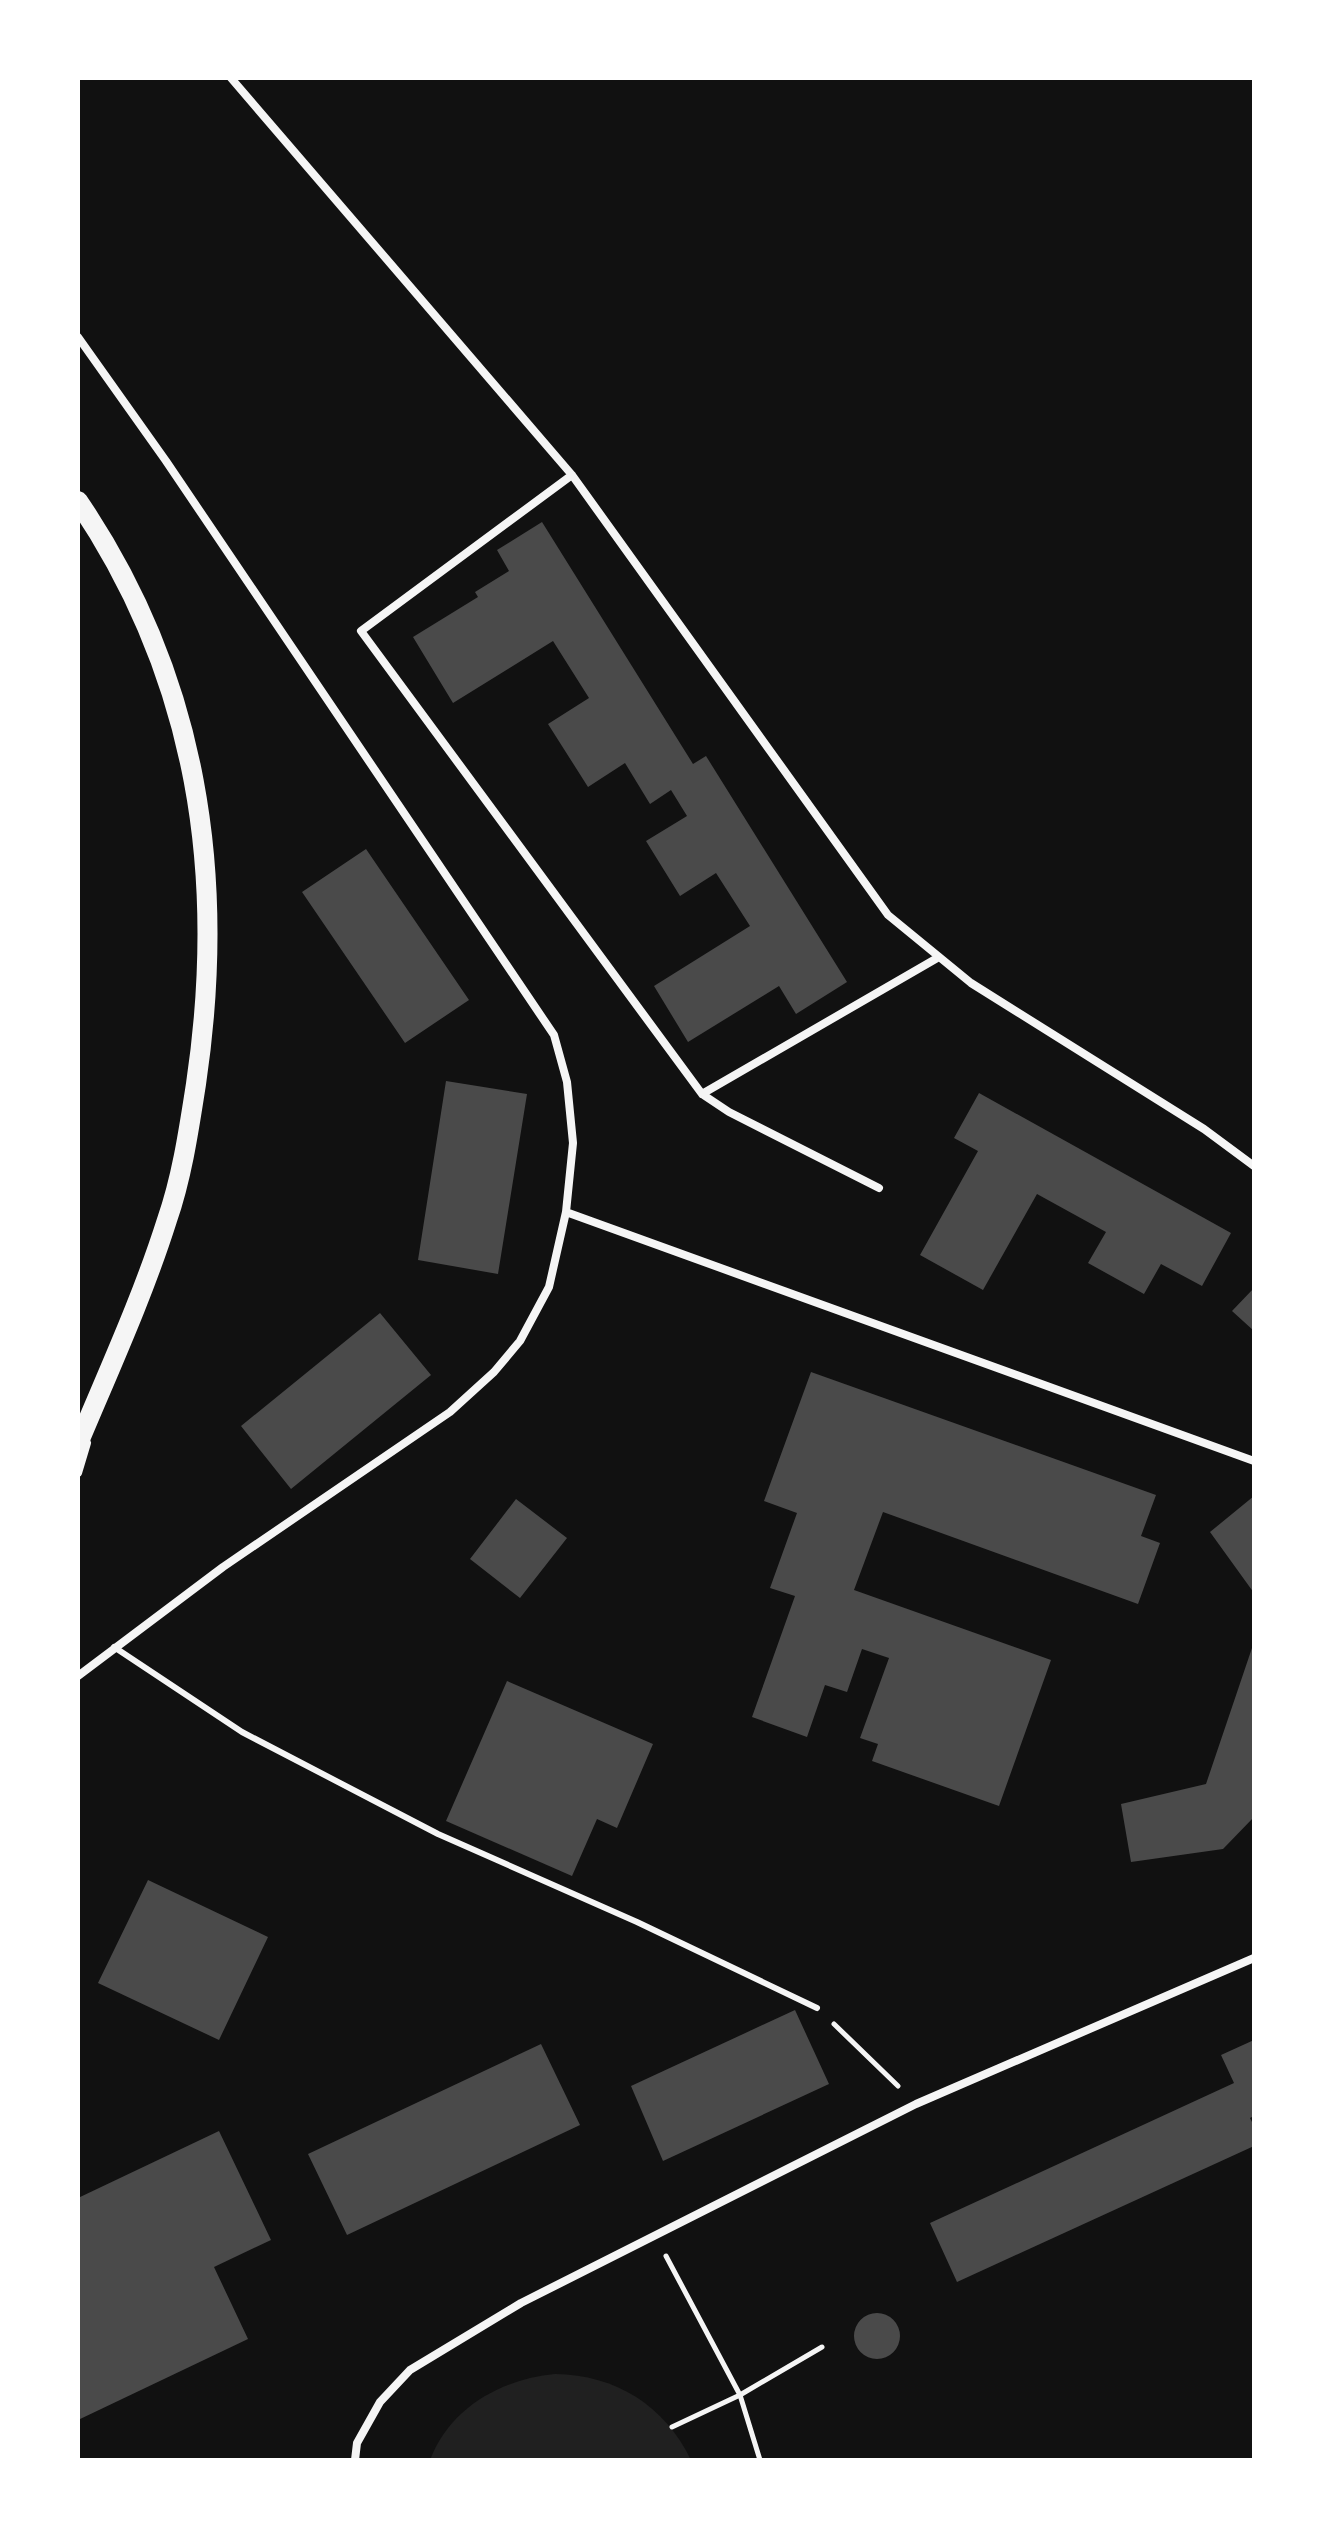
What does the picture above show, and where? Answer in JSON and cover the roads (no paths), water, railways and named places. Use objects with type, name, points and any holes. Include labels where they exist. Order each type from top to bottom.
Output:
[{"type":"main road","points":[[78,501],[107,544],[142,613],[165,672],[187,743],[204,845],[208,936],[204,1032],[190,1120],[168,1218],[78,1444]]},
{"type":"street","points":[[231,78],[572,475],[888,915],[971,983],[1204,1129],[1254,1166]]},
{"type":"street","points":[[78,337],[166,461],[554,1035],[567,1082],[573,1143],[566,1212],[549,1287],[520,1341],[494,1372],[450,1412],[223,1567],[78,1676]]},
{"type":"street","points":[[572,475],[361,631],[702,1094],[729,1112],[879,1188]]},
{"type":"street","points":[[702,1094],[939,957]]},
{"type":"street","points":[[566,1212],[1254,1461]]},
{"type":"street","points":[[78,1473],[115,1357]]},
{"type":"street","points":[[355,2460],[357,2443],[380,2402],[410,2370],[521,2303],[916,2104],[1254,1958]]},
{"type":"lane","points":[[114,1647],[242,1732],[438,1834],[637,1922],[817,2008]]}]
